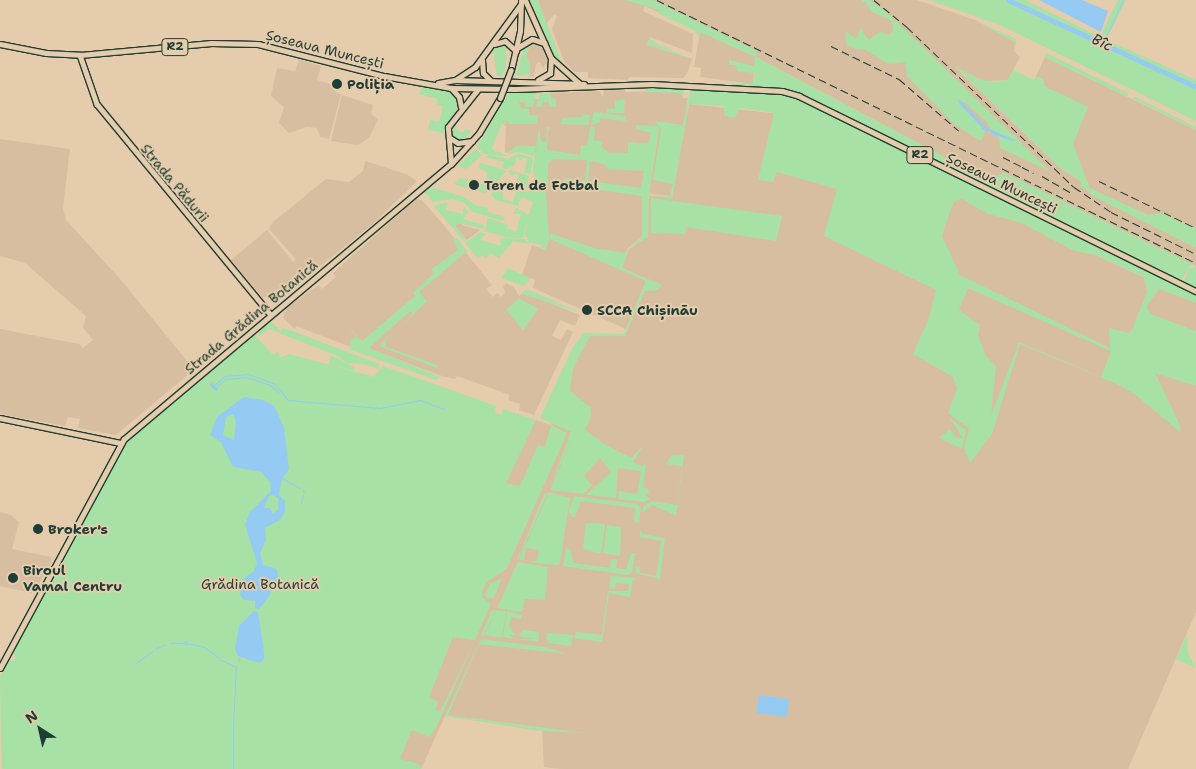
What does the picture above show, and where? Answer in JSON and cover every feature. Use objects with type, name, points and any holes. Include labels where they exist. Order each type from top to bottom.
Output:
[{"type":"main road","points":[[455,80],[471,71],[492,46],[522,1],[551,58],[567,75],[582,84]]},
{"type":"main road","name":"Strada Grădina Botanică","points":[[0,668],[121,443],[451,164],[473,141],[500,98],[511,70],[516,50],[522,1]]},
{"type":"main road","points":[[492,46],[505,41],[516,50],[532,38],[544,44]]},
{"type":"main road","name":"Șoseaua Muncești","points":[[0,44],[46,53],[80,55],[203,44],[258,44],[384,76],[451,88],[664,84],[791,93],[1196,291]]},
{"type":"main road","name":"Strada Pădurii","points":[[80,55],[97,104],[271,315]]},
{"type":"main road","points":[[482,58],[482,70],[491,81]]},
{"type":"main road","points":[[551,58],[551,71]]},
{"type":"main road","points":[[535,82],[559,68]]},
{"type":"main road","points":[[567,75],[568,86]]},
{"type":"main road","name":"Șoseaua Muncești","points":[[435,84],[455,80],[535,82],[568,86],[589,85]]},
{"type":"main road","points":[[451,88],[459,97],[461,107]]},
{"type":"main road","points":[[451,164],[452,151],[448,127],[461,107],[479,88]]},
{"type":"main road","points":[[449,136],[458,143],[473,141]]},
{"type":"main road","points":[[0,418],[121,443]]},
{"type":"shaded area","points":[[538,0],[917,0],[975,20],[1015,42],[1014,51],[1020,57],[1008,80],[984,81],[957,69],[1059,167],[1082,182],[1086,182],[1073,144],[1075,133],[1044,85],[1044,80],[1036,76],[1045,57],[1196,130],[1196,266],[1004,173],[991,179],[954,162],[756,57],[753,84],[700,77],[701,68],[694,67],[700,31],[645,6],[643,11],[693,34],[692,53],[650,37],[647,45],[692,59],[687,74],[683,78],[630,77],[627,80],[588,78],[588,72],[574,72],[564,61],[552,29],[557,16],[554,15],[546,24]]},
{"type":"shaded area","points":[[531,41],[541,43],[549,59],[543,68],[540,62],[536,64],[534,76],[528,77],[530,74],[526,56]]},
{"type":"shaded area","points":[[299,60],[321,66],[317,80],[333,85],[335,92],[341,94],[329,139],[320,137],[317,128],[307,127],[289,133],[279,123],[284,107],[271,96],[277,68],[295,71]]},
{"type":"shaded area","points":[[624,87],[626,92],[662,91],[681,93],[683,98],[688,98],[671,196],[643,193],[642,237],[628,248],[618,268],[646,281],[626,329],[533,288],[535,280],[522,275],[532,245],[545,250],[532,231],[537,154],[516,150],[505,153],[506,127],[502,122],[516,99],[551,99],[551,93],[599,91],[603,97],[604,90]]},
{"type":"shaded area","points":[[342,95],[373,105],[371,114],[378,119],[369,138],[358,145],[331,141]]},
{"type":"shaded area","points":[[689,104],[788,115],[1196,301],[1196,612],[1128,769],[561,769],[544,767],[542,731],[445,716],[421,769],[379,769],[533,422],[536,420],[551,425],[585,336],[625,336],[649,280],[622,268],[629,249],[644,238],[644,195],[672,198]]},
{"type":"shaded area","points":[[0,139],[70,149],[63,208],[66,220],[121,280],[187,361],[197,367],[116,435],[78,428],[80,419],[68,417],[65,426],[0,414],[0,329],[79,344],[83,348],[93,340],[83,328],[86,316],[25,263],[0,256]]},
{"type":"shaded area","points":[[365,161],[406,174],[417,181],[374,223],[283,296],[278,289],[263,298],[231,260],[267,230],[293,262],[296,259],[269,229],[273,222],[326,179],[349,182],[363,171]]},
{"type":"shaded area","points":[[416,199],[422,200],[492,285],[486,289],[493,297],[497,293],[501,297],[505,293],[503,286],[506,283],[514,287],[519,296],[523,292],[580,315],[575,326],[560,320],[552,336],[561,340],[567,329],[573,332],[534,415],[519,410],[520,404],[508,400],[510,395],[457,376],[455,379],[442,376],[370,349],[364,352],[296,326],[295,329],[283,318],[286,308],[319,285],[322,289],[336,277],[333,273]]},
{"type":"shaded area","points":[[459,223],[480,230],[467,240],[455,226]]},
{"type":"shaded area","points":[[0,512],[11,515],[19,522],[12,549],[51,557],[51,564],[33,593],[0,586]]},
{"type":"green space","points":[[530,0],[538,0],[562,63],[559,64],[555,57]]},
{"type":"green space","points":[[625,0],[653,0],[757,51],[756,57],[954,162],[991,179],[1004,173],[1192,264],[1181,280],[800,93],[783,89],[733,86],[731,83],[753,84],[755,73],[738,71],[735,65],[729,65],[729,60],[754,66],[755,57],[700,32],[699,38],[695,31],[658,13],[659,10]]},
{"type":"green space","points":[[862,0],[870,0],[891,16],[1051,172],[1000,148],[999,138],[992,134],[987,122],[964,102],[960,103],[985,131],[984,136],[981,141],[954,124],[907,76],[905,62],[889,64],[864,49],[858,50],[846,44],[846,31],[855,39],[858,37],[860,28],[869,40],[880,32],[888,35],[893,32],[892,21],[872,12],[865,1],[861,4]]},
{"type":"green space","points":[[930,0],[1025,0],[1100,37],[1118,0],[1126,0],[1106,40],[1196,80],[1196,121],[1000,25]]},
{"type":"green space","points":[[975,20],[1016,39],[1016,53],[1015,42]]},
{"type":"green space","points":[[649,38],[657,44],[692,59],[647,45]]},
{"type":"green space","points":[[503,42],[508,46],[504,55],[507,55],[505,69],[502,76],[497,76],[494,56],[497,53],[490,54],[495,45]]},
{"type":"green space","points":[[531,42],[526,56],[530,62],[530,74],[516,76],[525,44]]},
{"type":"green space","points":[[1046,53],[1128,93],[1128,97],[1044,57]]},
{"type":"green space","points":[[954,65],[978,79],[994,82],[1008,80],[1013,70],[1034,80],[1036,76],[1044,80],[1044,86],[1088,107],[1073,144],[1090,188],[1148,215],[1161,213],[1196,229],[1196,248],[1095,197],[1079,185],[1082,182],[1059,167]]},
{"type":"green space","points":[[422,87],[450,92],[457,97],[459,104],[444,133],[428,130],[430,120],[439,122],[443,106],[436,104],[438,99],[419,94]]},
{"type":"green space","points":[[646,87],[684,87],[684,98],[681,93],[646,92]]},
{"type":"green space","points":[[691,88],[764,92],[800,99],[1196,293],[1196,303],[1159,289],[1146,307],[1151,314],[1196,331],[1196,386],[1155,373],[1180,425],[1180,432],[1136,395],[1117,384],[1020,344],[992,434],[970,463],[964,448],[969,428],[948,413],[957,389],[953,377],[913,354],[929,318],[936,290],[824,236],[837,189],[777,172],[773,182],[758,180],[774,113],[739,108],[735,118],[725,116],[723,106],[689,104],[672,199],[651,195],[670,196],[673,184],[653,180],[661,130],[655,121],[683,125]],"holes":[[[962,199],[988,214],[1022,223],[1072,250],[1095,255],[1144,277],[1147,292],[1132,330],[1129,333],[1109,328],[1110,348],[960,275],[942,236],[951,208],[955,201]],[[968,288],[1111,351],[1101,377],[1019,342],[991,416],[996,366],[985,355],[978,335],[980,325],[959,310]]]},
{"type":"green space","points":[[509,92],[536,93],[533,107],[525,107],[525,102],[519,102],[521,108],[513,108],[537,109],[529,109],[529,115],[538,115],[537,124],[509,124],[506,119],[506,125],[502,123],[492,148],[496,153],[497,151],[506,155],[517,146],[536,146],[534,156],[518,152],[504,156],[484,154],[477,147]]},
{"type":"green space","points":[[540,93],[551,93],[551,98],[556,99],[556,107],[549,107],[549,102],[543,102],[542,107],[536,106]]},
{"type":"green space","points":[[1135,97],[1196,127],[1196,130],[1131,98]]},
{"type":"green space","points":[[625,99],[624,113],[607,113],[607,109],[615,109],[615,101]]},
{"type":"green space","points":[[594,112],[626,116],[626,121],[600,118],[600,122],[591,125]]},
{"type":"green space","points":[[582,114],[590,115],[588,125],[560,124],[563,118],[582,117]]},
{"type":"green space","points":[[457,122],[455,129],[462,133],[466,129],[471,131],[464,140],[458,140],[451,134],[450,128]]},
{"type":"green space","points":[[636,125],[657,126],[659,129],[649,196],[648,237],[630,249],[642,237],[642,196],[563,185],[564,178],[585,181],[587,160],[553,159],[548,164],[548,187],[528,189],[529,185],[533,186],[535,179],[533,170],[539,127],[541,141],[546,142],[547,127],[551,127],[548,131],[547,150],[580,155],[581,145],[587,146],[590,127],[595,127],[594,141],[602,141],[602,147],[609,153],[628,153],[628,142],[648,144],[651,133],[636,129]],"holes":[[[590,161],[604,164],[608,169],[644,171],[641,188],[588,181]]]},
{"type":"green space","points":[[476,149],[482,155],[466,169],[457,166]]},
{"type":"green space","points":[[519,154],[533,158],[530,174],[524,173],[527,159],[522,158],[521,161],[517,157],[514,166],[506,169],[502,168],[504,162],[485,157],[490,155],[508,159]]},
{"type":"green space","points":[[480,163],[506,171],[495,185],[487,182],[487,172],[478,168]]},
{"type":"green space","points":[[510,170],[529,176],[527,188],[515,187],[519,174],[511,175],[510,171],[506,176]]},
{"type":"green space","points":[[461,178],[489,186],[490,188],[484,193],[454,184]]},
{"type":"green space","points":[[431,187],[464,197],[476,205],[487,208],[489,204],[487,212],[505,217],[503,221],[473,212],[465,203],[452,199],[433,202],[425,192]]},
{"type":"green space","points":[[494,188],[503,190],[503,199],[513,202],[517,189],[527,190],[526,194],[528,191],[546,192],[549,238],[551,234],[594,248],[625,253],[629,249],[622,268],[662,285],[657,290],[645,291],[625,336],[590,336],[573,368],[570,391],[590,407],[591,416],[585,430],[604,444],[631,458],[644,445],[633,462],[642,466],[646,462],[643,487],[648,489],[649,493],[645,494],[650,499],[644,502],[618,499],[619,491],[637,494],[641,471],[618,468],[616,498],[586,495],[611,472],[600,458],[584,476],[592,485],[584,494],[550,490],[574,434],[549,489],[571,432],[540,418],[573,347],[584,333],[624,334],[646,281],[550,239],[545,250],[541,248],[542,245],[529,242],[525,234],[528,218],[523,238],[505,237],[485,231],[488,218],[508,225],[507,232],[509,228],[516,233],[521,214],[513,214],[516,208],[529,215],[533,202],[521,197],[518,206],[496,200],[491,195]]},
{"type":"green space","points":[[651,198],[782,216],[776,241],[686,227],[685,234],[651,233]]},
{"type":"green space","points":[[449,202],[445,210],[463,214],[464,207],[468,212],[463,219],[484,225],[484,229],[459,223],[455,226],[467,240],[464,241],[434,206]]},
{"type":"green space","points":[[481,232],[486,234],[480,240],[501,246],[500,238],[524,239],[529,244],[513,241],[499,258],[491,253],[486,258],[483,255],[478,258],[465,243]]},
{"type":"green space","points":[[457,238],[467,251],[419,292],[427,301],[403,325],[413,313],[410,311],[369,348],[441,377],[436,380],[349,349],[351,339],[357,337],[345,324],[362,341],[415,296],[413,293],[433,274],[432,269],[458,250],[453,239]]},
{"type":"green space","points":[[1196,266],[1196,288],[1184,282],[1189,269]]},
{"type":"green space","points":[[508,268],[530,278],[529,281],[523,286],[502,278]]},
{"type":"green space","points":[[525,290],[529,290],[581,313],[522,294]]},
{"type":"green space","points":[[519,298],[538,309],[523,330],[506,310]]},
{"type":"green space","points":[[271,321],[281,332],[282,328],[287,329],[379,364],[379,369],[364,364],[346,363],[338,356],[269,329],[259,336],[258,332]]},
{"type":"green space","points":[[399,326],[385,341],[386,347],[438,365],[437,368],[379,346]]},
{"type":"green space","name":"Grădina Botanică","points":[[255,335],[273,355],[277,352],[280,358],[289,354],[374,377],[383,366],[496,406],[495,412],[501,415],[503,409],[536,420],[506,483],[518,486],[521,484],[538,445],[545,447],[551,425],[567,433],[507,568],[486,583],[482,592],[483,598],[491,604],[475,640],[453,637],[429,697],[438,702],[435,710],[440,712],[474,642],[436,728],[430,737],[412,730],[400,759],[419,764],[421,769],[2,769],[0,677],[9,661],[14,661],[16,656],[12,654],[123,448],[135,434]]},
{"type":"green space","points":[[331,355],[355,368],[355,371],[326,364],[329,364]]},
{"type":"green space","points":[[949,417],[966,430],[962,449],[939,438],[950,429],[957,438],[963,438]]},
{"type":"green space","points":[[684,455],[676,516],[653,505],[642,513],[643,506],[653,501],[677,505],[682,466],[666,464],[671,456]]},
{"type":"green space","points":[[548,492],[518,560],[517,560],[544,495]]},
{"type":"green space","points":[[549,492],[570,498],[560,563],[558,565],[527,562],[537,561],[539,550],[526,548],[524,560],[519,560]]},
{"type":"green space","points":[[574,496],[637,504],[641,508],[639,522],[634,523],[635,508],[581,501],[575,517],[572,517],[569,511]]},
{"type":"green space","points":[[586,523],[605,524],[601,554],[583,549]]},
{"type":"green space","points":[[607,525],[621,527],[620,556],[603,553]]},
{"type":"green space","points":[[640,529],[643,534],[665,538],[660,579],[635,573],[636,567],[640,568],[640,573],[656,576],[661,541],[640,537]]},
{"type":"green space","points":[[566,548],[571,550],[573,563],[610,568],[611,559],[617,560],[616,568],[626,570],[631,553],[635,553],[632,572],[628,575],[563,566]]},
{"type":"green space","points":[[518,562],[548,567],[545,600],[525,599],[522,612],[497,608]]},
{"type":"green space","points":[[611,576],[638,578],[633,581],[630,597],[609,593],[602,642],[574,638],[576,632],[602,635],[608,591],[628,591],[629,584],[616,583],[615,589],[609,588]]},
{"type":"green space","points":[[502,578],[494,598],[487,598],[485,594],[490,584]]},
{"type":"green space","points":[[492,610],[506,611],[502,638],[485,635],[494,614],[483,637],[481,635]]},
{"type":"green space","points":[[507,611],[522,615],[521,619],[511,617],[509,626],[516,636],[509,635],[515,639],[503,637]]},
{"type":"green space","points":[[522,630],[539,632],[538,642],[518,639],[534,639],[519,636]]},
{"type":"green space","points":[[547,633],[573,635],[571,646],[546,643],[550,641],[546,640]]},
{"type":"green space","points":[[1187,635],[1188,654],[1196,668],[1176,659]]},
{"type":"green space","points":[[481,639],[545,647],[567,654],[479,644],[448,715],[585,733],[542,731],[445,716]]},
{"type":"water","points":[[1039,0],[1082,0],[1108,11],[1101,32]]},
{"type":"water","points":[[960,100],[987,128],[1019,142],[993,135],[989,130],[985,131],[957,101]]},
{"type":"water","points":[[244,397],[263,400],[274,406],[284,427],[289,469],[282,479],[279,495],[285,501],[285,511],[280,520],[265,528],[266,539],[260,554],[263,565],[277,569],[278,576],[268,598],[259,609],[255,608],[255,601],[244,600],[240,595],[243,579],[254,571],[257,563],[245,525],[250,512],[271,491],[270,482],[261,472],[233,467],[221,442],[210,435],[217,417]],"holes":[[[233,414],[236,421],[234,440],[223,435],[226,417]],[[273,495],[278,498],[278,510],[273,514],[270,508],[264,508],[269,496]]]},
{"type":"water","points":[[254,611],[258,612],[264,652],[264,659],[259,663],[238,656],[235,649],[239,626]]},
{"type":"water","points":[[759,695],[789,699],[787,717],[756,713]]},
{"type":"waterway","name":"Bîc","points":[[1008,0],[1196,87]]},
{"type":"waterway","points":[[1103,43],[1123,0]]},
{"type":"waterway","points":[[213,386],[225,376],[248,374],[275,384],[288,400],[380,408],[420,400],[444,409]]},
{"type":"waterway","points":[[215,388],[225,379],[246,377],[270,385],[278,392]]},
{"type":"waterway","points":[[211,384],[216,389]]},
{"type":"waterway","points":[[282,478],[299,488]]},
{"type":"waterway","points":[[301,503],[303,495]]},
{"type":"waterway","points":[[186,641],[187,644],[185,645],[184,642],[186,641]]},
{"type":"waterway","points":[[170,643],[183,643]]},
{"type":"waterway","points":[[187,643],[204,647],[219,658]]},
{"type":"waterway","points":[[155,649],[166,644]]},
{"type":"waterway","points":[[136,663],[153,651]]},
{"type":"waterway","points":[[238,661],[240,657]]},
{"type":"waterway","points":[[221,660],[236,667],[233,724]]},
{"type":"waterway","points":[[233,726],[233,769]]},
{"type":"railway","points":[[657,0],[1196,263]]},
{"type":"railway","points":[[874,0],[907,27],[1074,187],[1111,212],[1196,254]]},
{"type":"railway","points":[[831,46],[899,79],[959,131]]},
{"type":"railway","points":[[1003,157],[1021,166]]},
{"type":"railway","points":[[1022,167],[1034,173]]},
{"type":"railway","points":[[1042,176],[1071,193]]},
{"type":"railway","points":[[1099,181],[1196,228]]},
{"type":"place","name":"Poliția","points":[[337,84]]},
{"type":"place","name":"Teren de Fotbal","points":[[474,185]]},
{"type":"place","name":"SCCA Chișinău","points":[[587,310]]},
{"type":"place","name":"Broker's","points":[[38,529]]},
{"type":"place","name":"Biroul Vamal Centru","points":[[13,578]]}]
